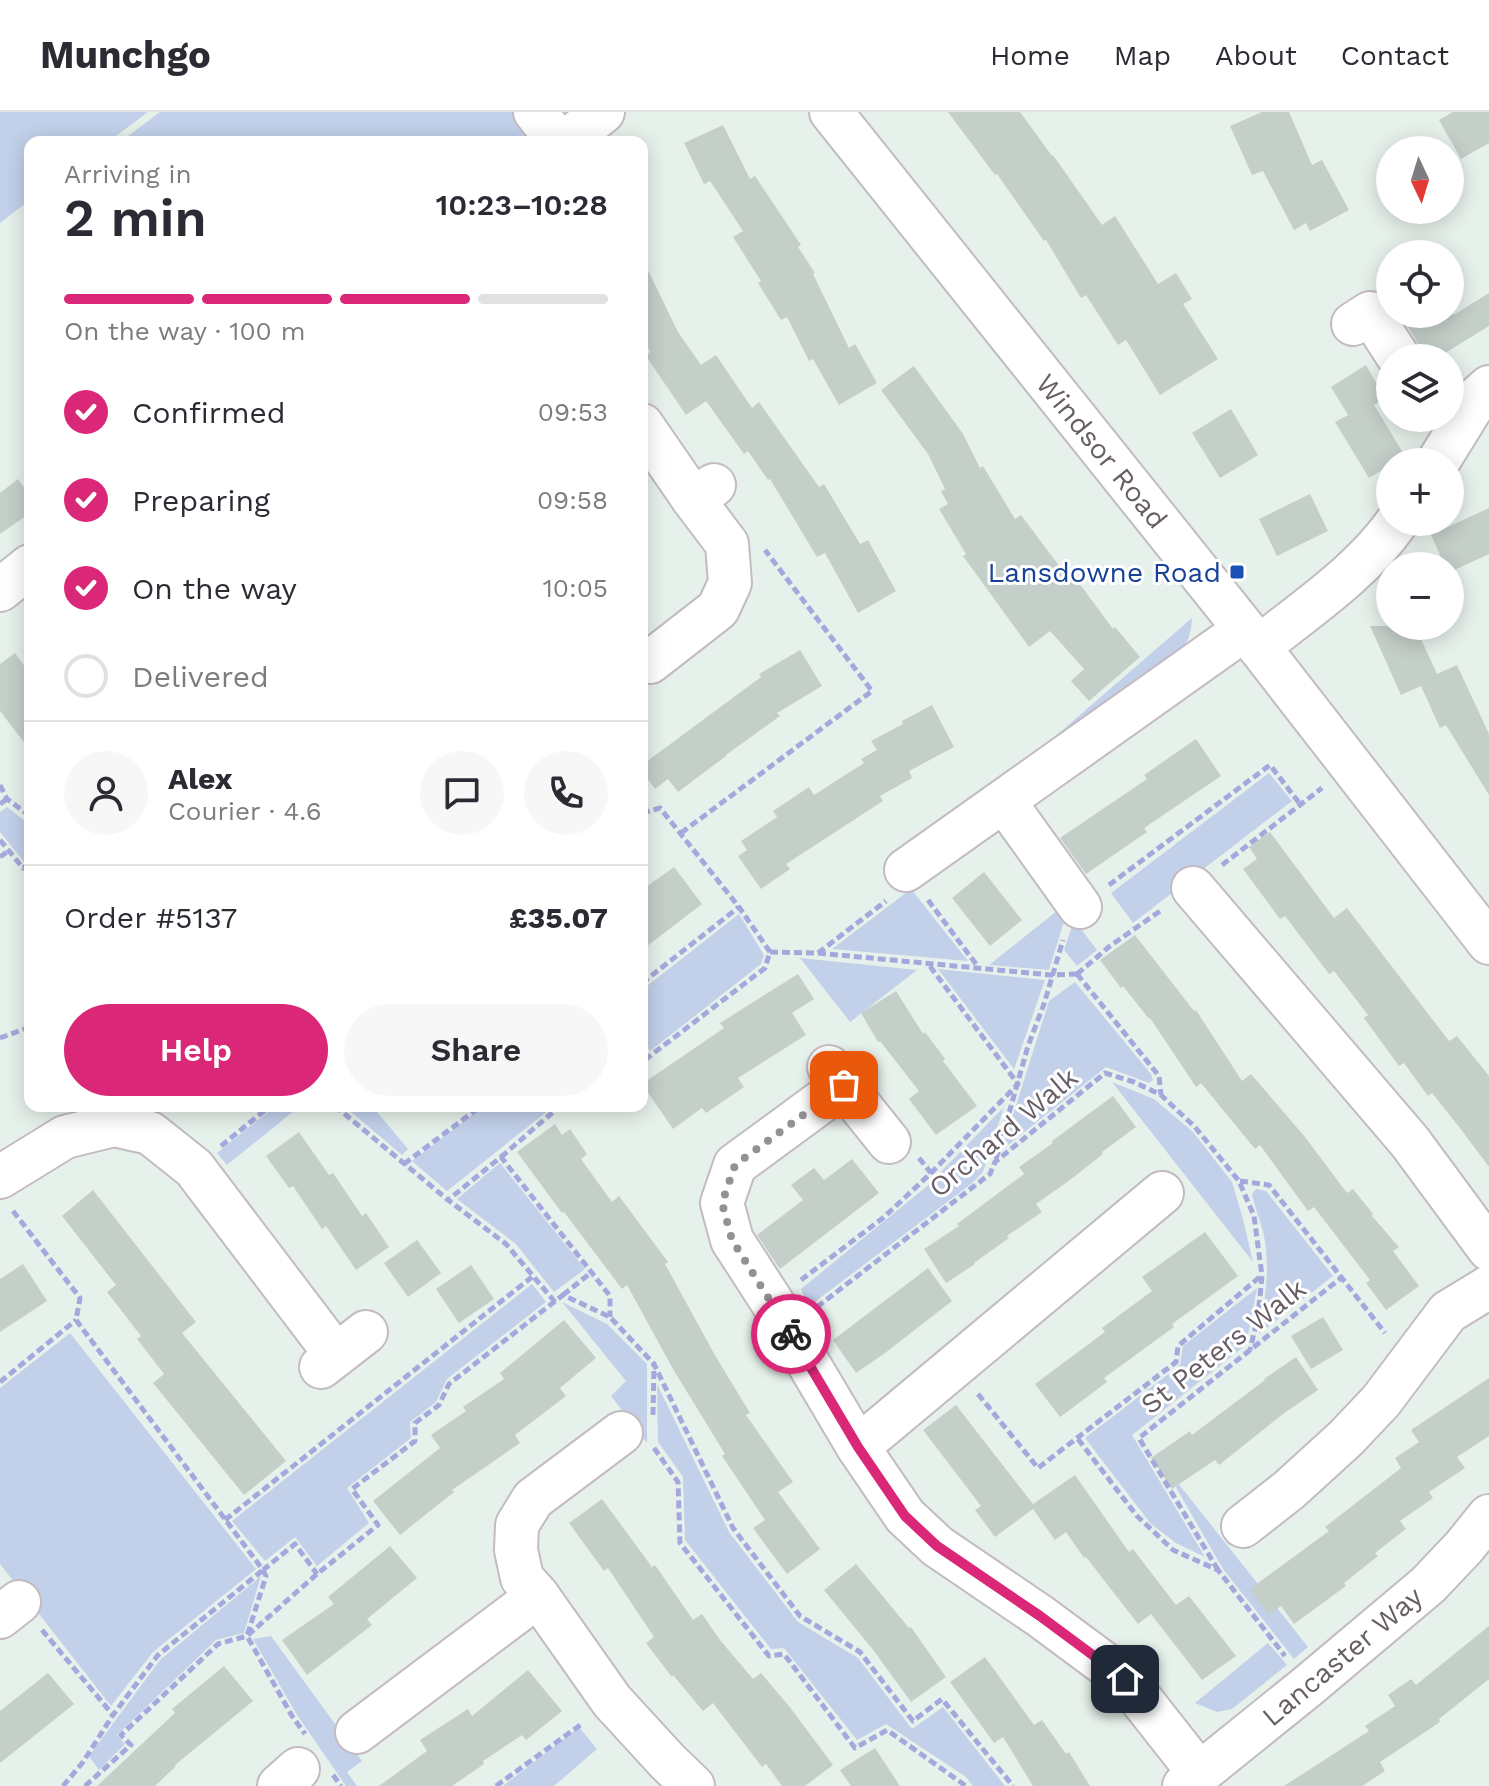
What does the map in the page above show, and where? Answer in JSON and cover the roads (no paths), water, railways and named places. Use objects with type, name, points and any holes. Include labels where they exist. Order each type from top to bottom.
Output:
[{"type":"street","points":[[535,112],[554,136]]},
{"type":"street","points":[[573,136],[603,112]]},
{"type":"street","name":"Windsor Road","points":[[831,112],[1252,639],[1489,943]]},
{"type":"street","points":[[1353,324],[1370,313],[1390,344]]},
{"type":"street","points":[[1464,412],[1489,387]]},
{"type":"street","points":[[648,432],[703,492],[727,544],[730,583],[718,609],[650,662]]},
{"type":"street","points":[[910,875],[1004,801],[1343,579],[1387,536]]},
{"type":"street","points":[[0,590],[24,571]]},
{"type":"street","points":[[1004,801],[1072,922]]},
{"type":"street","points":[[1193,888],[1274,968],[1489,1249]]},
{"type":"street","points":[[889,1142],[836,1076],[735,1165],[722,1203],[732,1240],[858,1447],[905,1516],[937,1546],[1125,1679],[1191,1779]]},
{"type":"street","points":[[4,1191],[65,1137],[114,1125],[150,1133],[194,1168],[341,1351]]},
{"type":"street","points":[[858,1447],[1162,1193]]},
{"type":"street","points":[[1243,1526],[1289,1490],[1346,1438],[1381,1401],[1448,1312],[1489,1287]]},
{"type":"street","points":[[642,1433],[533,1499],[517,1525],[516,1550],[522,1578],[612,1701],[693,1786]]},
{"type":"street","name":"Lancaster Way","points":[[1191,1779],[1428,1585],[1489,1516]]},
{"type":"street","points":[[357,1732],[538,1596]]},
{"type":"place","name":"Lansdowne Road","points":[[1237,572]]}]
